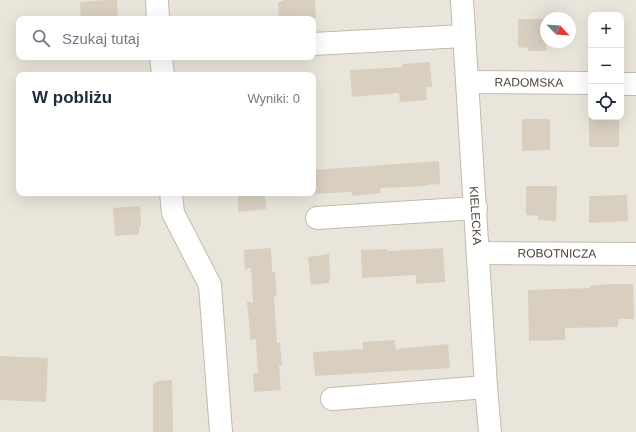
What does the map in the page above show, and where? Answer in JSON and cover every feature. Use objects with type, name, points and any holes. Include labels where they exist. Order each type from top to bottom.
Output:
[{"type":"street","points":[[157,0],[158,16]]},
{"type":"street","name":"KIELECKA","points":[[462,0],[490,432]]},
{"type":"street","points":[[316,44],[464,36]]},
{"type":"street","points":[[161,60],[163,72]]},
{"type":"street","name":"RADOMSKA","points":[[467,82],[588,83]]},
{"type":"street","points":[[624,84],[636,84]]},
{"type":"street","points":[[172,196],[173,213],[210,285],[221,432]]},
{"type":"street","points":[[317,218],[476,208]]},
{"type":"street","name":"ROBOTNICZA","points":[[478,252],[636,254]]},
{"type":"street","points":[[332,399],[486,387]]},
{"type":"shaded area","points":[[0,0],[636,0],[636,432],[0,432]]},
{"type":"building","points":[[117,0],[118,16],[81,16],[80,2]]},
{"type":"building","points":[[315,0],[316,16],[279,16],[278,2]]},
{"type":"building","points":[[518,19],[540,19],[540,48],[546,48],[546,51],[528,51],[528,48],[518,47]]},
{"type":"building","points":[[430,62],[432,87],[426,87],[427,100],[400,102],[399,93],[352,97],[350,70],[402,67],[402,64]]},
{"type":"building","points":[[522,119],[550,119],[550,150],[522,151]]},
{"type":"building","points":[[589,120],[619,120],[619,147],[589,147]]},
{"type":"building","points":[[439,161],[440,184],[380,188],[381,193],[352,196],[352,192],[316,194],[316,170]]},
{"type":"building","points":[[526,186],[557,186],[556,221],[538,220],[538,216],[526,215]]},
{"type":"building","points":[[627,195],[628,221],[589,223],[589,196]]},
{"type":"building","points":[[238,196],[265,196],[266,209],[238,212]]},
{"type":"building","points":[[140,206],[141,227],[139,227],[139,234],[115,236],[113,208]]},
{"type":"building","points":[[271,248],[272,272],[275,272],[277,295],[274,296],[277,343],[280,342],[282,366],[279,366],[281,390],[254,392],[253,373],[258,373],[256,339],[250,340],[247,302],[253,302],[251,268],[245,269],[244,250]]},
{"type":"building","points":[[443,248],[445,282],[416,284],[416,275],[362,278],[361,250],[387,249],[387,251]]},
{"type":"building","points":[[329,254],[329,283],[311,285],[308,257]]},
{"type":"building","points":[[633,284],[634,319],[618,319],[618,327],[565,328],[565,340],[529,341],[528,290],[590,288],[590,286]]},
{"type":"building","points":[[395,340],[396,349],[448,344],[450,368],[315,376],[313,352],[363,349],[363,342]]},
{"type":"building","points":[[0,356],[48,358],[46,402],[0,400]]},
{"type":"building","points":[[172,380],[173,432],[153,432],[153,384],[158,381]]}]
